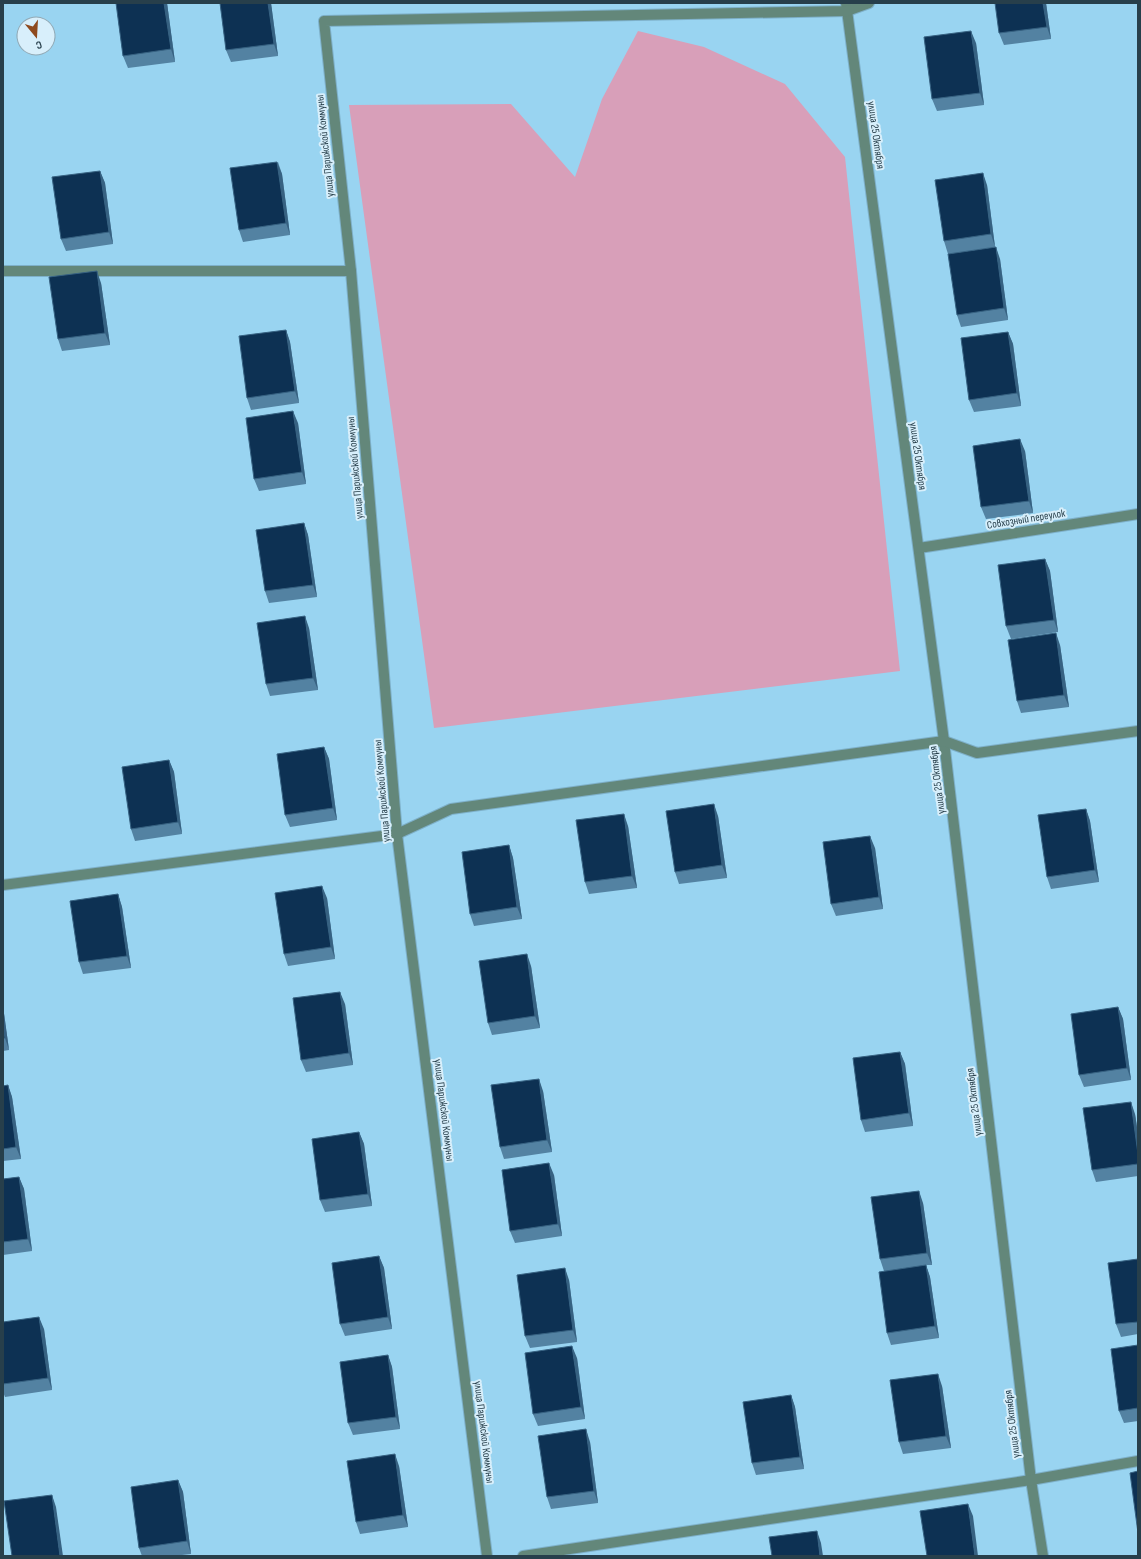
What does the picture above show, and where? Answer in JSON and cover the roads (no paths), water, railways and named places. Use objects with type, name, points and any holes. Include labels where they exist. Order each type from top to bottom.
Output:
[{"type":"street","points":[[847,7],[869,3]]},
{"type":"street","name":"улица Парижской Коммуны","points":[[487,1556],[397,834],[351,271],[324,21],[847,7]]},
{"type":"street","name":"улица 25 Октября","points":[[847,7],[944,741],[1031,1480],[1043,1556]]},
{"type":"street","points":[[3,271],[351,271]]},
{"type":"street","name":"Совхозный переулок","points":[[919,548],[1138,514]]},
{"type":"street","points":[[3,884],[397,834],[451,809],[944,741],[978,754],[1138,731]]},
{"type":"street","points":[[523,1556],[1031,1480],[1138,1461]]}]
